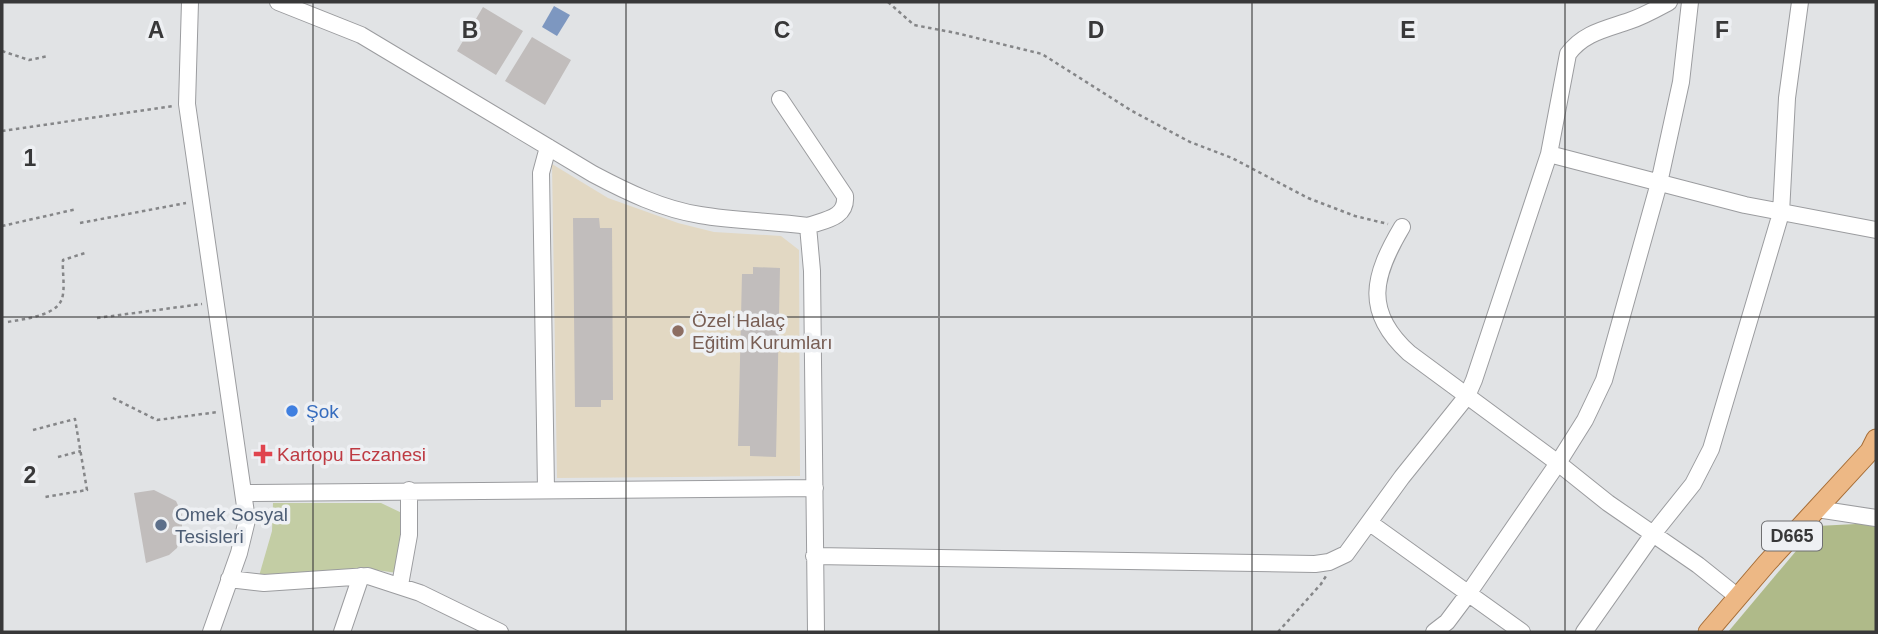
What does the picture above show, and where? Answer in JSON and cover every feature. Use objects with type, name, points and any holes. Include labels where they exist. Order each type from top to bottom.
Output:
[{"type":"main road","name":"D665","points":[[1707,632],[1870,451],[1876,439]]},
{"type":"street","points":[[190,2],[187,104],[247,520],[239,554],[212,632]]},
{"type":"street","points":[[278,2],[361,35],[617,187],[660,205],[699,215],[808,226],[837,216],[845,207],[845,196],[780,99]]},
{"type":"street","points":[[814,556],[1315,565],[1346,554],[1402,477],[1467,396],[1549,154],[1568,54],[1575,44],[1586,37],[1650,13],[1669,2]]},
{"type":"street","points":[[1434,632],[1447,622],[1468,594],[1558,463],[1585,420],[1604,380],[1659,183],[1681,82],[1690,2]]},
{"type":"street","points":[[1584,632],[1653,534],[1693,484],[1711,449],[1781,213],[1787,98],[1800,2]]},
{"type":"street","points":[[547,489],[541,173],[548,147]]},
{"type":"street","points":[[1549,154],[1781,213],[1876,230]]},
{"type":"street","points":[[808,226],[812,271],[816,632]]},
{"type":"street","points":[[1402,227],[1392,243],[1378,278],[1377,307],[1395,340],[1608,503],[1738,597]]},
{"type":"street","points":[[243,494],[409,490],[815,488]]},
{"type":"street","points":[[400,585],[409,535],[409,490]]},
{"type":"street","points":[[1817,509],[1876,518]]},
{"type":"street","points":[[1370,523],[1522,632]]},
{"type":"street","points":[[229,579],[264,583],[361,576],[400,585],[500,632]]},
{"type":"street","points":[[342,632],[361,576]]},
{"type":"path","points":[[888,2],[914,25],[1042,54],[1132,111],[1190,142],[1232,158],[1308,198],[1355,216],[1402,227]]},
{"type":"path","points":[[2,51],[29,60],[48,56]]},
{"type":"path","points":[[2,131],[187,104]]},
{"type":"path","points":[[80,223],[201,200]]},
{"type":"path","points":[[2,226],[77,209]]},
{"type":"path","points":[[8,322],[54,309],[61,302],[63,260],[85,253]]},
{"type":"path","points":[[97,318],[216,302]]},
{"type":"path","points":[[113,398],[157,420],[232,410]]},
{"type":"path","points":[[33,430],[75,419],[81,450],[88,490],[45,497]]},
{"type":"path","points":[[58,457],[81,450]]},
{"type":"path","points":[[1278,632],[1321,584],[1329,562]]},
{"type":"shaded area","name":"Özel Halaç Eğitim Kurumları","points":[[552,164],[608,198],[678,223],[714,232],[781,236],[799,250],[800,476],[557,478]]},
{"type":"green space","points":[[273,503],[381,503],[404,514],[397,573],[369,569],[259,576],[272,531]]},
{"type":"green space","points":[[1876,523],[1876,632],[1728,632],[1817,526]]},
{"type":"water","points":[[554,6],[570,15],[557,36],[542,27]]},
{"type":"building","points":[[483,7],[523,31],[496,75],[457,51]]},
{"type":"building","points":[[532,37],[571,60],[545,105],[505,81]]},
{"type":"building","points":[[573,218],[599,218],[600,228],[612,228],[613,400],[601,400],[601,407],[575,407]]},
{"type":"building","points":[[753,267],[780,268],[776,457],[750,456],[750,446],[738,446],[742,274],[753,274]]},
{"type":"building","name":"Omek Sosyal Tesisleri","points":[[154,490],[176,501],[182,514],[182,529],[177,548],[169,555],[146,563],[134,493]]},
{"type":"place","name":"Özel Halaç Eğitim Kurumları","points":[[678,331]]},
{"type":"place","name":"Şok","points":[[292,411]]},
{"type":"place","name":"Kartopu Eczanesi","points":[[263,454]]},
{"type":"place","name":"Omek Sosyal Tesisleri","points":[[161,525]]}]
